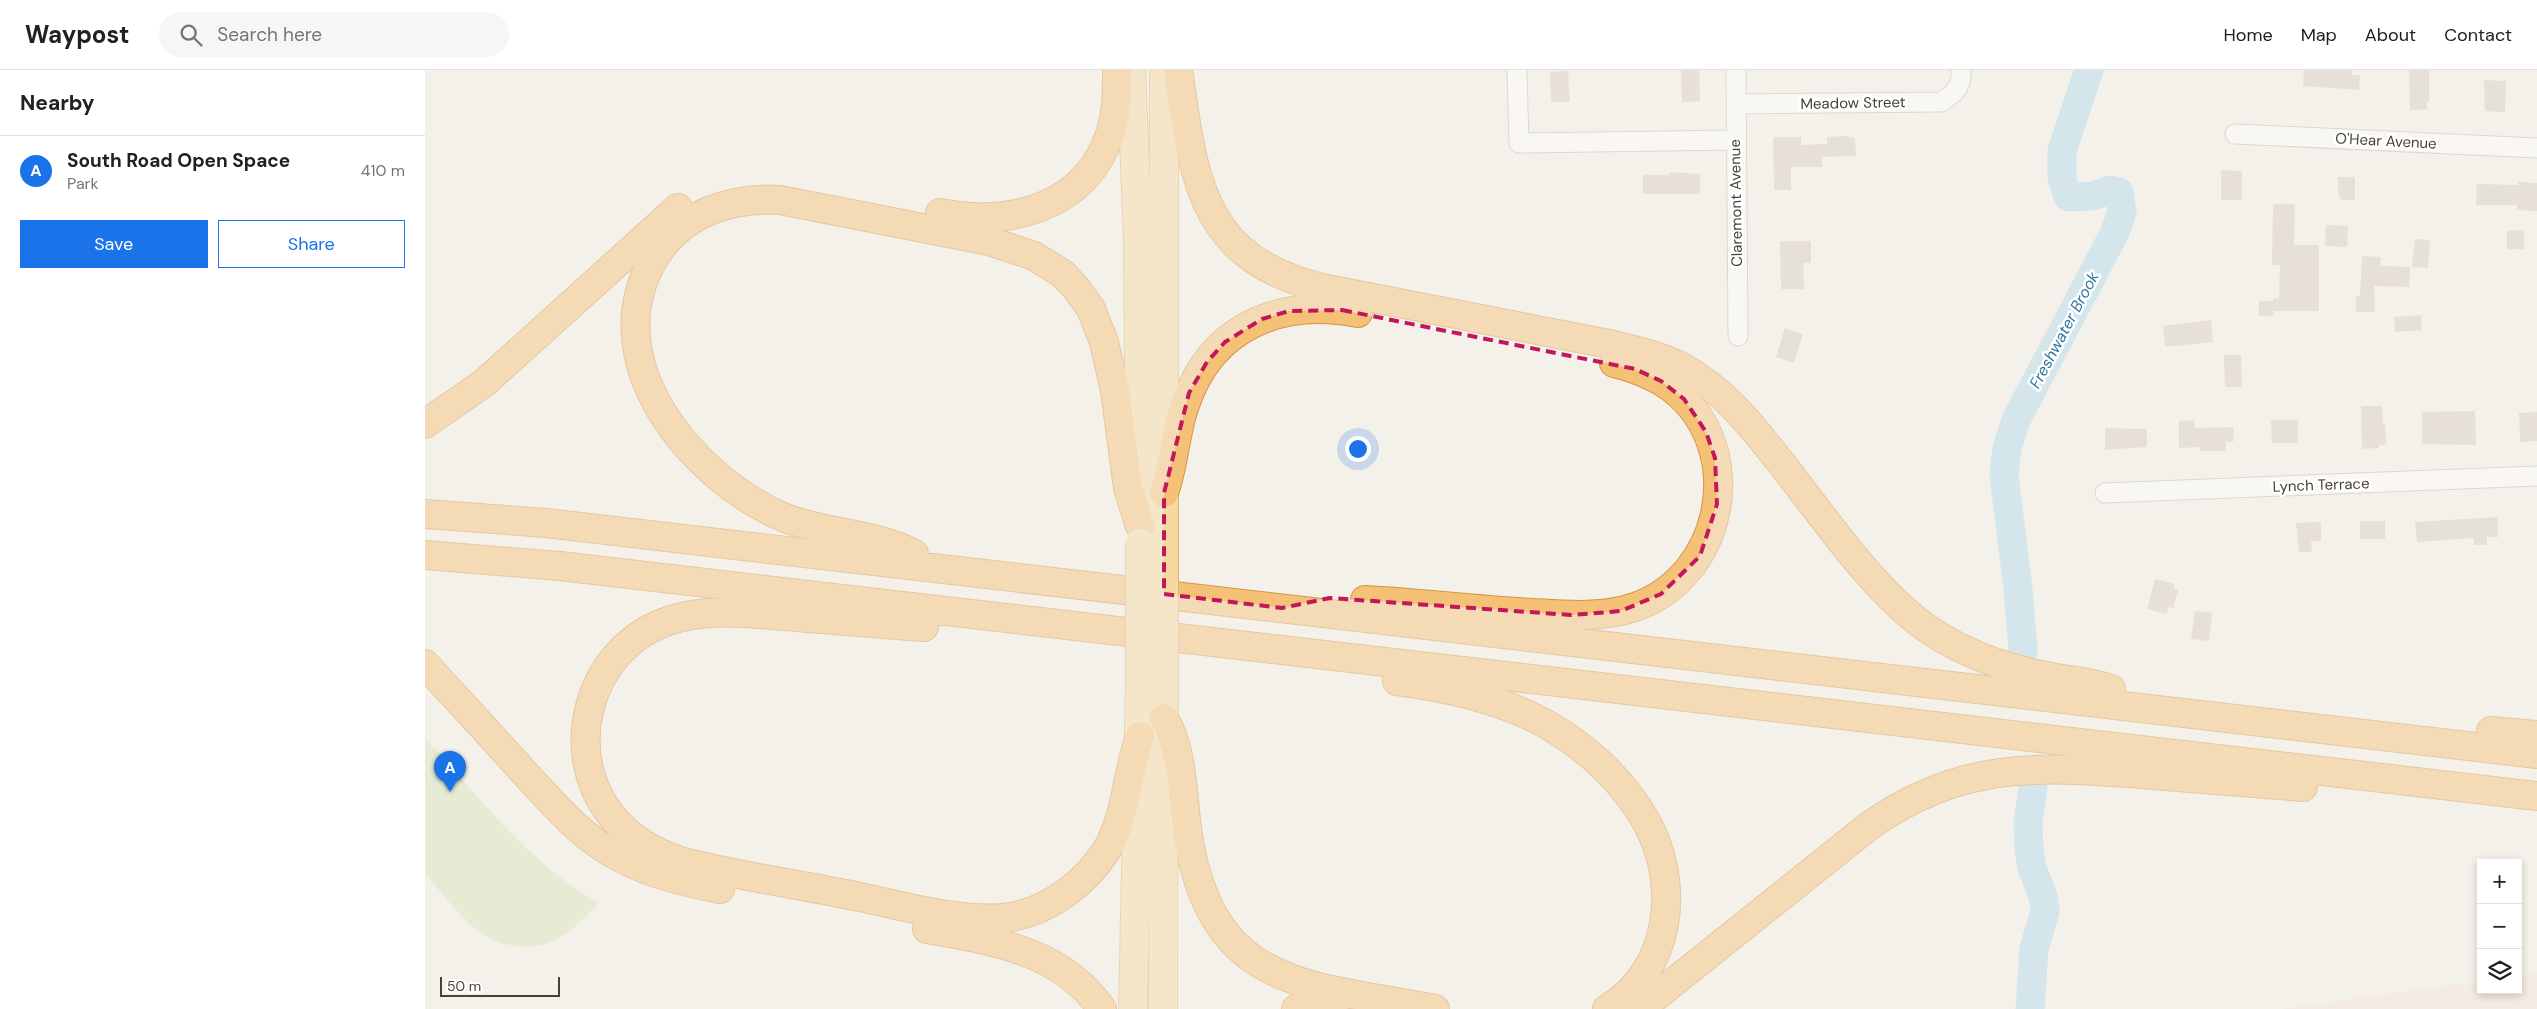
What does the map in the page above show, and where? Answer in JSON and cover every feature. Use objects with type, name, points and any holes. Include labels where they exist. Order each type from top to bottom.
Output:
[{"type":"highway","points":[[425,424],[484,383],[666,218],[692,199],[719,188],[749,182],[781,182],[974,219],[1017,216],[1049,203],[1080,180],[1095,163],[1106,144],[1115,113],[1117,70]]},
{"type":"highway","points":[[1178,70],[1190,144],[1207,202],[1216,221],[1230,240],[1260,265],[1290,279],[1322,288],[1614,345],[1652,355],[1682,367],[1712,388],[1742,415],[1874,580],[1901,607],[1932,632],[1960,649],[1992,662],[2030,673],[2107,688],[2131,697],[2152,710]]},
{"type":"highway","points":[[934,568],[899,547],[817,528],[761,506],[710,470],[692,452],[669,423],[651,391],[643,371],[638,348],[637,314],[643,282],[657,254],[671,237],[693,219],[710,210],[733,202],[752,199],[780,200],[989,241],[1034,256],[1056,269],[1081,294],[1101,330],[1115,391],[1127,488],[1148,538]]},
{"type":"highway","points":[[1164,493],[1185,405],[1195,382],[1207,362],[1225,342],[1248,326],[1274,315],[1303,308],[1342,310],[1625,366],[1646,373],[1673,389],[1690,406],[1707,432],[1715,458],[1718,485],[1716,510],[1709,536],[1690,569],[1670,588],[1645,603],[1621,611],[1590,615],[1518,612],[1330,598],[1282,608]]},
{"type":"highway","points":[[425,514],[546,522],[2537,754]]},
{"type":"highway","points":[[425,556],[560,566],[2537,796]]},
{"type":"highway","points":[[1041,623],[993,634],[740,613],[701,614],[667,622],[646,632],[628,645],[607,667],[596,684],[589,706],[585,729],[586,752],[591,778],[604,805],[625,830],[653,850],[680,861],[952,914],[999,918],[1027,913],[1050,902],[1077,883],[1099,860],[1111,843],[1118,825],[1129,770],[1140,736]]},
{"type":"highway","points":[[1308,653],[1352,674],[1461,693],[1534,717],[1587,752],[1625,791],[1645,820],[1656,844],[1664,875],[1667,910],[1661,941],[1647,970],[1627,994],[1607,1009]]},
{"type":"highway","points":[[425,664],[570,820],[602,847],[633,865],[684,882],[1011,946],[1039,956],[1068,973],[1083,986],[1102,1009]]},
{"type":"highway","points":[[1164,718],[1176,747],[1189,841],[1200,883],[1211,914],[1228,938],[1254,960],[1284,977],[1315,986],[1435,1009]]},
{"type":"highway","points":[[2414,740],[2465,730],[2537,735]]},
{"type":"highway","points":[[1640,1009],[1869,826],[1921,794],[1957,781],[1995,772],[2032,768],[2110,771],[2314,788],[2341,785],[2373,777]]},
{"type":"highway","points":[[1296,1009],[1334,1009]]},
{"type":"main road","points":[[1131,70],[1152,683],[1140,736],[1133,1009]]},
{"type":"main road","points":[[1148,538],[1164,493],[1163,70]]},
{"type":"main road","points":[[1152,683],[1164,718],[1163,1009]]},
{"type":"street","points":[[1517,70],[1519,143],[1735,140]]},
{"type":"street","name":"Claremont Avenue","points":[[1736,70],[1735,140],[1738,336]]},
{"type":"street","name":"Meadow Street","points":[[1736,104],[1941,102],[1955,93],[1961,76]]},
{"type":"street","name":"O'Hear Avenue","points":[[2235,134],[2537,148]]},
{"type":"street","name":"Lynch Terrace","points":[[2105,493],[2537,476]]},
{"type":"highlighted area","points":[[1342,310],[1635,369],[1661,381],[1684,399],[1706,432],[1715,458],[1717,504],[1700,556],[1661,594],[1621,611],[1571,615],[1330,598],[1282,608],[1164,594],[1164,493],[1189,393],[1207,362],[1225,342],[1262,319],[1289,311]]},
{"type":"shaded area","points":[[2537,973],[2537,1009],[2281,1009],[2477,982],[2477,994],[2522,994],[2522,975]]},
{"type":"green space","points":[[425,738],[527,849],[574,887],[599,903],[572,929],[552,942],[529,947],[495,941],[483,935],[468,923],[425,874]]},
{"type":"building","points":[[1681,70],[1699,70],[1700,101],[1682,102]]},
{"type":"building","points":[[2304,70],[2352,70],[2352,75],[2360,75],[2359,90],[2303,86]]},
{"type":"building","points":[[2409,70],[2429,70],[2429,102],[2427,102],[2427,109],[2410,110]]},
{"type":"building","points":[[1568,71],[1570,102],[1551,102],[1550,72]]},
{"type":"building","points":[[2484,80],[2506,81],[2505,112],[2485,111]]},
{"type":"building","points":[[1844,136],[1855,138],[1856,156],[1822,157],[1822,167],[1791,167],[1791,190],[1774,190],[1773,137],[1801,137],[1801,145],[1827,144],[1827,137]]},
{"type":"building","points":[[2221,170],[2242,171],[2242,200],[2221,200]]},
{"type":"building","points":[[1670,172],[1700,174],[1700,194],[1643,194],[1643,175],[1669,175]]},
{"type":"building","points":[[2338,177],[2355,177],[2355,200],[2341,200],[2341,197],[2338,197]]},
{"type":"building","points":[[2518,182],[2537,183],[2537,211],[2517,210],[2517,205],[2476,205],[2477,184],[2518,185]]},
{"type":"building","points":[[2273,204],[2295,204],[2294,245],[2319,245],[2319,311],[2273,311],[2273,316],[2259,316],[2259,301],[2273,301],[2273,299],[2279,298],[2280,265],[2272,265]]},
{"type":"building","points":[[2326,225],[2348,226],[2347,247],[2325,246]]},
{"type":"building","points":[[2524,230],[2524,249],[2507,249],[2507,231]]},
{"type":"building","points":[[2415,239],[2430,240],[2428,268],[2412,267]]},
{"type":"building","points":[[1780,241],[1811,241],[1811,263],[1803,263],[1804,289],[1781,289]]},
{"type":"building","points":[[2362,256],[2381,257],[2380,266],[2410,267],[2409,287],[2374,286],[2375,312],[2356,312],[2356,296],[2360,296]]},
{"type":"building","points":[[2421,315],[2422,330],[2395,332],[2394,317]]},
{"type":"building","points":[[2211,320],[2213,342],[2165,347],[2163,326]]},
{"type":"building","points":[[1785,328],[1803,334],[1794,363],[1776,357]]},
{"type":"building","points":[[2224,355],[2241,355],[2242,387],[2225,387]]},
{"type":"building","points":[[2361,406],[2382,406],[2386,445],[2379,445],[2379,448],[2362,449]]},
{"type":"building","points":[[2475,411],[2476,445],[2422,444],[2422,412]]},
{"type":"building","points":[[2537,412],[2537,441],[2520,442],[2519,413]]},
{"type":"building","points":[[2194,420],[2195,428],[2234,427],[2233,442],[2226,442],[2226,451],[2200,451],[2200,447],[2179,448],[2179,421]]},
{"type":"building","points":[[2271,420],[2298,420],[2298,443],[2272,443]]},
{"type":"building","points":[[2105,428],[2147,429],[2147,447],[2105,450]]},
{"type":"building","points":[[2498,517],[2498,537],[2487,537],[2487,545],[2474,545],[2474,538],[2417,542],[2415,522]]},
{"type":"building","points":[[2360,521],[2385,521],[2385,539],[2360,539]]},
{"type":"building","points":[[2321,522],[2321,541],[2311,541],[2312,552],[2299,552],[2296,523]]},
{"type":"building","points":[[2155,579],[2175,584],[2174,589],[2178,590],[2173,608],[2168,607],[2167,614],[2147,609]]},
{"type":"building","points":[[2195,611],[2212,613],[2209,641],[2191,639]]},
{"type":"waterway","name":"Freshwater Brook","points":[[2023,651],[2018,589],[2004,475],[2007,448],[2016,420],[2115,232],[2122,212],[2119,192],[2111,190],[2092,196],[2068,197],[2062,178],[2062,151],[2089,70]]},
{"type":"waterway","name":"Freshwater Brook","points":[[2030,1009],[2034,949],[2045,911],[2043,896],[2032,868],[2029,850],[2028,823],[2033,787]]},
{"type":"place","name":"South Road Open Space","points":[[450,792]]}]
